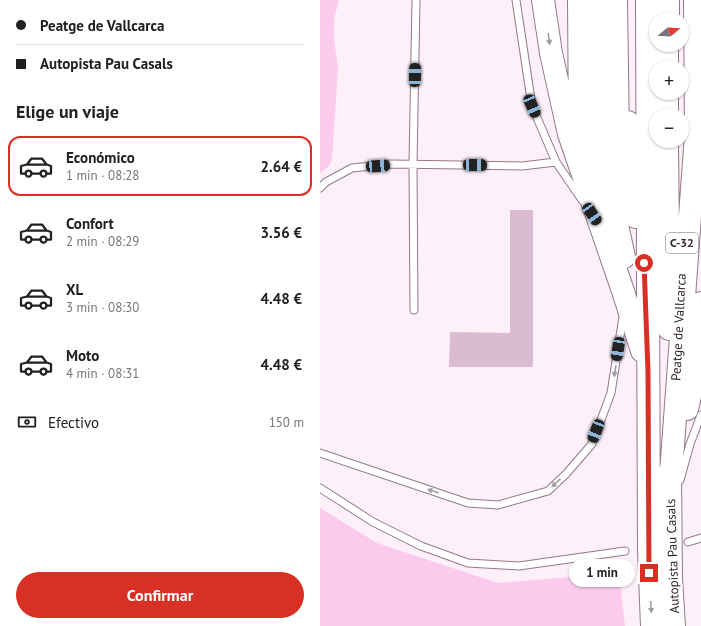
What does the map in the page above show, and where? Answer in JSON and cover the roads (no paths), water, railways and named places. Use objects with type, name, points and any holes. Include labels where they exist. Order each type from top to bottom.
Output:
[{"type":"highway","points":[[543,0],[551,53],[569,134],[623,291],[648,372]]},
{"type":"highway","points":[[568,0],[569,134]]},
{"type":"highway","points":[[579,0],[580,134],[648,372]]},
{"type":"highway","points":[[588,0],[589,134],[648,372]]},
{"type":"highway","points":[[597,0],[598,134],[648,372]]},
{"type":"highway","points":[[606,0],[608,134],[648,372]]},
{"type":"highway","points":[[616,0],[617,134],[648,372]]},
{"type":"highway","points":[[627,0],[628,134],[648,372]]},
{"type":"highway","points":[[637,0],[641,186],[648,372]]},
{"type":"highway","points":[[647,0],[648,372]]},
{"type":"highway","points":[[658,0],[658,12]]},
{"type":"highway","points":[[668,0],[668,12]]},
{"type":"highway","points":[[677,0],[677,12]]},
{"type":"highway","name":"Peatge de Vallcarca","points":[[670,486],[688,133],[688,0]]},
{"type":"highway","points":[[670,486],[696,135],[695,0]]},
{"type":"highway","points":[[648,372],[658,185],[657,148]]},
{"type":"highway","points":[[667,148],[670,486]]},
{"type":"highway","points":[[670,486],[677,148]]},
{"type":"highway","points":[[670,486],[701,201]]},
{"type":"highway","points":[[670,486],[701,261]]},
{"type":"highway","points":[[670,486],[701,303]]},
{"type":"highway","points":[[670,486],[701,328]]},
{"type":"highway","points":[[670,486],[701,347]]},
{"type":"highway","points":[[670,486],[701,363]]},
{"type":"highway","name":"Autopista Pau Casals","points":[[648,372],[649,550],[652,626]]},
{"type":"highway","points":[[670,486],[701,394]]},
{"type":"highway","name":"Autopista Pau Casals","points":[[670,486],[671,579],[674,626]]},
{"type":"lane","points":[[414,310],[413,165],[416,0]]},
{"type":"lane","points":[[516,0],[532,106],[556,162],[601,227]]},
{"type":"lane","points":[[320,188],[326,182],[352,168],[391,164],[522,166],[556,162]]},
{"type":"lane","points":[[320,454],[468,503],[498,505],[548,491],[566,474],[592,444],[611,393],[623,320],[623,291]]},
{"type":"lane","points":[[670,513],[690,444],[701,415]]},
{"type":"lane","points":[[320,488],[374,522],[421,546],[468,563],[519,566],[624,551]]},
{"type":"lane","points":[[688,542],[701,538]]}]
